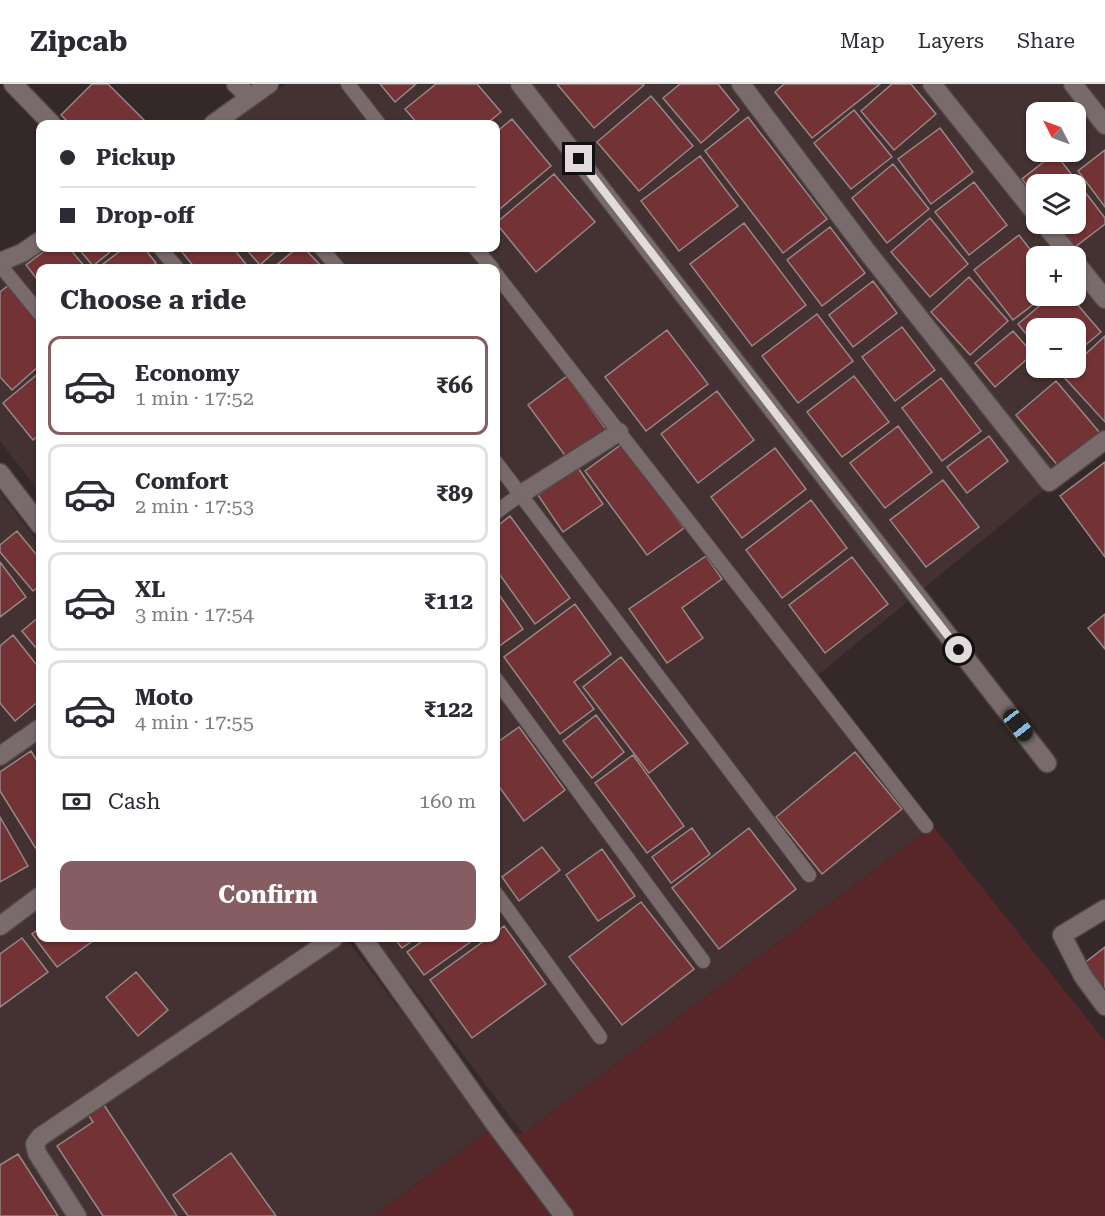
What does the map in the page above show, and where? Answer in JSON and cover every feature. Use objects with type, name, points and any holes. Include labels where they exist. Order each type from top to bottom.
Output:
[{"type":"street","points":[[13,84],[48,120]]},
{"type":"street","points":[[236,84],[250,97]]},
{"type":"street","points":[[221,120],[269,84]]},
{"type":"street","points":[[520,84],[1047,763]]},
{"type":"street","points":[[741,84],[865,249],[1049,482],[1105,440]]},
{"type":"street","points":[[932,84],[1026,202]]},
{"type":"street","points":[[1073,84],[1105,125]]},
{"type":"street","points":[[1052,234],[1063,246]]},
{"type":"street","points":[[0,263],[22,254],[36,244]]},
{"type":"street","points":[[1086,275],[1105,299]]},
{"type":"street","points":[[521,494],[619,432]]},
{"type":"street","points":[[0,473],[36,520]]},
{"type":"street","points":[[0,756],[36,731]]},
{"type":"street","points":[[0,926],[36,899]]},
{"type":"street","points":[[1105,909],[1062,935],[1083,976],[1105,1006]]},
{"type":"street","points":[[76,1216],[37,1154],[35,1144],[40,1137],[328,942]]},
{"type":"street","points":[[366,942],[564,1216]]},
{"type":"lane","points":[[348,84],[376,120]]},
{"type":"lane","points":[[163,252],[174,264]]},
{"type":"lane","points":[[324,252],[335,264]]},
{"type":"lane","points":[[478,252],[489,264]]},
{"type":"lane","points":[[0,263],[36,309]]},
{"type":"lane","points":[[500,279],[926,826]]},
{"type":"lane","points":[[500,467],[810,875]]},
{"type":"lane","points":[[500,509],[521,494]]},
{"type":"lane","points":[[500,685],[703,961]]},
{"type":"lane","points":[[500,899],[600,1037]]},
{"type":"shaded area","points":[[286,84],[1105,84],[1105,440],[812,680],[933,826],[523,1134],[378,942],[500,942],[500,264],[36,264],[36,488],[0,441],[0,257],[36,249],[36,252],[500,252],[500,120],[230,120]]},
{"type":"shaded area","points":[[0,492],[36,540],[36,942],[349,942],[490,1129],[373,1216],[0,1216]]},
{"type":"shaded area","points":[[933,826],[1105,1041],[1105,1216],[373,1216],[490,1129],[523,1134]]},
{"type":"building","points":[[92,84],[108,84],[144,120],[66,120],[61,115]]},
{"type":"building","points":[[380,84],[416,84],[395,102]]},
{"type":"building","points":[[436,84],[477,84],[501,112],[491,120],[415,120],[405,109]]},
{"type":"building","points":[[557,84],[643,84],[644,85],[594,128]]},
{"type":"building","points":[[680,84],[718,84],[739,110],[701,143],[663,98]]},
{"type":"building","points":[[784,84],[880,84],[812,138],[775,92]]},
{"type":"building","points":[[892,84],[911,84],[936,114],[894,150],[861,111]]},
{"type":"building","points":[[651,96],[693,146],[639,191],[597,142]]},
{"type":"building","points":[[854,110],[892,157],[851,189],[814,143]]},
{"type":"building","points":[[748,117],[827,219],[783,253],[705,151]]},
{"type":"building","points":[[512,119],[551,166],[500,209],[500,129]]},
{"type":"building","points":[[940,128],[973,172],[931,204],[898,159]]},
{"type":"building","points":[[1105,150],[1105,207],[1086,182],[1086,174],[1080,174],[1078,171]]},
{"type":"building","points":[[700,156],[738,206],[679,251],[641,201]]},
{"type":"building","points":[[1044,162],[1062,162],[1071,174],[1028,174]]},
{"type":"building","points":[[893,164],[929,209],[887,243],[852,198]]},
{"type":"building","points":[[554,174],[595,222],[536,272],[500,228],[500,220]]},
{"type":"building","points":[[974,182],[1007,225],[969,255],[935,212]]},
{"type":"building","points":[[1086,193],[1105,218],[1105,224],[1074,246],[1064,234],[1086,234]]},
{"type":"building","points":[[930,218],[968,264],[930,297],[891,252]]},
{"type":"building","points":[[744,223],[806,305],[752,346],[690,264]]},
{"type":"building","points":[[830,227],[865,273],[822,306],[787,260]]},
{"type":"building","points":[[1019,235],[1028,246],[1026,306],[1031,306],[1013,320],[974,270]]},
{"type":"building","points":[[43,252],[72,252],[83,264],[36,264],[36,278],[26,265]]},
{"type":"building","points":[[81,252],[110,252],[95,264],[91,264]]},
{"type":"building","points":[[119,252],[147,252],[156,263],[155,264],[103,264]]},
{"type":"building","points":[[182,252],[236,252],[246,264],[192,264]]},
{"type":"building","points":[[249,252],[275,252],[261,264]]},
{"type":"building","points":[[292,252],[308,252],[319,264],[278,264]]},
{"type":"building","points":[[969,277],[1008,321],[970,355],[931,312]]},
{"type":"building","points":[[873,281],[897,313],[853,347],[829,315]]},
{"type":"building","points":[[9,285],[36,317],[36,369],[12,390],[0,377],[0,292]]},
{"type":"building","points":[[1039,306],[1079,306],[1101,332],[1086,345],[1086,318],[1026,318],[1026,334],[1018,324]]},
{"type":"building","points":[[817,314],[853,361],[798,403],[762,356]]},
{"type":"building","points":[[902,327],[935,370],[895,401],[862,357]]},
{"type":"building","points":[[667,330],[708,384],[646,431],[605,377]]},
{"type":"building","points":[[1013,331],[1026,346],[1026,360],[995,387],[975,363]]},
{"type":"building","points":[[1105,336],[1105,422],[1065,378],[1086,378],[1086,354]]},
{"type":"building","points":[[36,375],[36,437],[33,440],[3,403]]},
{"type":"building","points":[[567,376],[606,429],[567,458],[528,405]]},
{"type":"building","points":[[854,376],[889,422],[842,457],[807,412]]},
{"type":"building","points":[[941,378],[981,431],[942,461],[902,408]]},
{"type":"building","points":[[1056,381],[1100,433],[1059,467],[1016,415]]},
{"type":"building","points":[[717,391],[754,440],[698,483],[661,434]]},
{"type":"building","points":[[898,426],[932,472],[885,508],[850,463]]},
{"type":"building","points":[[989,436],[1008,461],[967,493],[947,467]]},
{"type":"building","points":[[622,444],[684,528],[647,555],[585,471]]},
{"type":"building","points":[[775,448],[806,489],[742,538],[711,497]]},
{"type":"building","points":[[1105,462],[1105,557],[1060,496]]},
{"type":"building","points":[[578,468],[603,504],[563,532],[538,495]]},
{"type":"building","points":[[943,480],[979,527],[926,567],[890,520]]},
{"type":"building","points":[[811,500],[847,548],[782,598],[746,550]]},
{"type":"building","points":[[510,516],[570,598],[535,624],[500,575],[500,524]]},
{"type":"building","points":[[17,531],[36,554],[36,588],[33,591],[0,552],[0,545]]},
{"type":"building","points":[[706,556],[722,579],[682,608],[703,638],[667,663],[629,609]]},
{"type":"building","points":[[852,557],[888,604],[825,653],[789,605]]},
{"type":"building","points":[[0,562],[26,597],[0,617]]},
{"type":"building","points":[[500,596],[523,629],[500,645]]},
{"type":"building","points":[[575,604],[611,654],[574,682],[594,709],[560,734],[504,657]]},
{"type":"building","points":[[1105,614],[1105,649],[1088,628]]},
{"type":"building","points":[[36,619],[36,648],[22,631]]},
{"type":"building","points":[[13,635],[36,664],[36,703],[15,721],[0,703],[0,646]]},
{"type":"building","points":[[621,657],[688,743],[649,773],[583,687]]},
{"type":"building","points":[[596,715],[624,752],[592,778],[563,741]]},
{"type":"building","points":[[519,727],[565,790],[524,821],[500,788],[500,740]]},
{"type":"building","points":[[31,751],[36,759],[36,849],[0,791],[0,772]]},
{"type":"building","points":[[855,752],[902,809],[822,874],[776,817]]},
{"type":"building","points":[[633,755],[684,826],[647,853],[595,783]]},
{"type":"building","points":[[0,817],[28,866],[0,882]]},
{"type":"building","points":[[692,828],[710,854],[671,883],[652,857]]},
{"type":"building","points":[[749,828],[796,889],[719,949],[672,888]]},
{"type":"building","points":[[542,847],[560,870],[519,901],[502,877]]},
{"type":"building","points":[[602,849],[635,896],[598,921],[566,875]]},
{"type":"building","points":[[641,902],[694,969],[622,1025],[569,957]]},
{"type":"building","points":[[504,926],[546,984],[472,1038],[430,980],[482,942],[500,942],[500,929]]},
{"type":"building","points":[[22,938],[48,972],[0,1007],[0,954]]},
{"type":"building","points":[[38,942],[91,942],[57,967]]},
{"type":"building","points":[[397,942],[410,942],[402,948]]},
{"type":"building","points":[[421,942],[470,942],[424,975],[407,952]]},
{"type":"building","points":[[1105,947],[1105,995],[1082,965]]},
{"type":"building","points":[[136,972],[168,1010],[138,1036],[106,997]]},
{"type":"building","points":[[102,1102],[177,1216],[103,1216],[57,1146],[93,1122],[87,1113]]},
{"type":"building","points":[[231,1153],[276,1216],[188,1216],[173,1195]]},
{"type":"building","points":[[18,1154],[58,1216],[0,1216],[0,1165]]},
{"type":"route","points":[[579,159],[959,650]]}]
